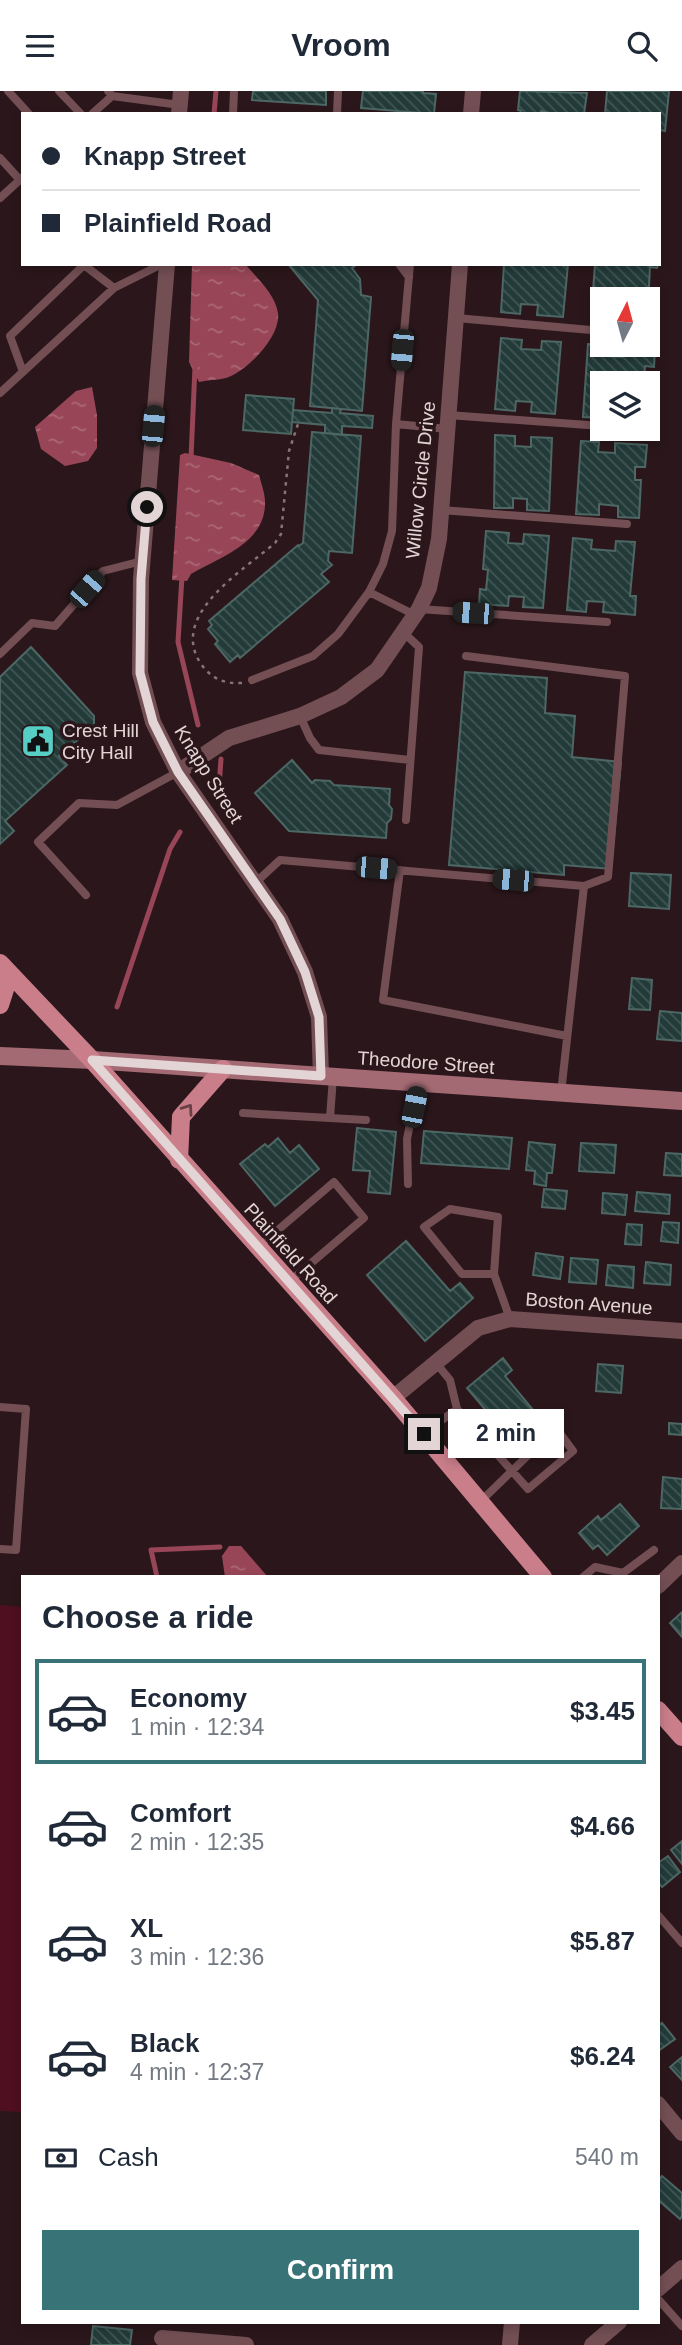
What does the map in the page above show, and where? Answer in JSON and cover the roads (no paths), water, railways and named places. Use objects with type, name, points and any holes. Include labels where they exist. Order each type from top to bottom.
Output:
[{"type":"main road","points":[[0,1005],[5,969]]},
{"type":"main road","name":"Plainfield Road","points":[[5,969],[92,1060],[393,1398],[541,1575]]},
{"type":"main road","name":"Theodore Street","points":[[0,1056],[682,1101]]},
{"type":"main road","points":[[179,1160],[181,1117],[223,1069]]},
{"type":"main road","points":[[660,1712],[682,1737]]},
{"type":"street","points":[[471,112],[473,91]]},
{"type":"street","name":"Knapp Street","points":[[164,266],[142,561],[140,673],[153,722],[178,772],[256,881],[280,919],[305,972],[319,1017],[327,1076]]},
{"type":"street","name":"Willow Circle Drive","points":[[178,772],[229,738],[299,716],[341,697],[377,670],[417,612],[429,588],[439,539],[460,266]]},
{"type":"street","name":"Boston Avenue","points":[[393,1398],[478,1328],[510,1319],[682,1331]]},
{"type":"street","points":[[660,1584],[682,1563]]},
{"type":"street","points":[[660,2106],[682,2133]]},
{"type":"street","points":[[660,2287],[682,2268]]},
{"type":"street","points":[[510,2345],[512,2324]]},
{"type":"street","points":[[592,2345],[617,2324]]},
{"type":"street","points":[[163,2335],[247,2345]]},
{"type":"lane","points":[[8,91],[27,112]]},
{"type":"lane","points":[[59,91],[78,112]]},
{"type":"lane","points":[[233,112],[234,91]]},
{"type":"lane","points":[[337,112],[338,91]]},
{"type":"lane","points":[[94,112],[110,93],[180,103]]},
{"type":"lane","points":[[0,158],[21,179],[0,198]]},
{"type":"lane","points":[[23,372],[10,336],[82,266]]},
{"type":"lane","points":[[84,266],[114,288]]},
{"type":"lane","points":[[0,393],[114,288],[160,266]]},
{"type":"lane","points":[[401,266],[409,277]]},
{"type":"lane","points":[[252,680],[313,656],[338,633],[369,592],[383,563],[391,531],[396,424],[410,266]]},
{"type":"lane","points":[[456,318],[590,330]]},
{"type":"lane","points":[[396,424],[448,422],[590,426]]},
{"type":"lane","points":[[441,510],[627,524]]},
{"type":"lane","points":[[0,654],[32,624],[55,627],[103,571],[142,561]]},
{"type":"lane","points":[[369,592],[417,612],[607,622]]},
{"type":"lane","points":[[404,633],[419,647],[406,820]]},
{"type":"lane","points":[[256,881],[280,860],[584,886],[608,877],[625,676],[466,656]]},
{"type":"lane","points":[[299,716],[319,750],[411,760]]},
{"type":"lane","points":[[86,895],[38,842],[79,803],[117,805],[178,772]]},
{"type":"lane","points":[[400,870],[383,1000],[567,1036]]},
{"type":"lane","points":[[561,1093],[584,886]]},
{"type":"lane","points":[[327,1076],[330,1118]]},
{"type":"lane","points":[[408,1184],[407,1139],[418,1083]]},
{"type":"lane","points":[[243,1114],[366,1120]]},
{"type":"lane","points":[[258,1247],[334,1182],[364,1218],[289,1282]]},
{"type":"lane","points":[[494,1274],[463,1274],[424,1227],[450,1209],[498,1217],[494,1274],[510,1319]]},
{"type":"lane","points":[[436,1363],[450,1380],[457,1409],[511,1472],[528,1489],[573,1451],[556,1428],[511,1472],[480,1502]]},
{"type":"lane","points":[[0,1407],[26,1409],[16,1550],[0,1549]]},
{"type":"lane","points":[[424,1434],[457,1409]]},
{"type":"lane","points":[[585,1575],[595,1567],[623,1573],[654,1550]]},
{"type":"lane","points":[[660,1917],[682,1943]]},
{"type":"lane","points":[[660,2301],[682,2326]]},
{"type":"water","points":[[192,266],[247,266],[273,299],[278,313],[274,332],[268,342],[252,361],[226,378],[199,382],[189,362]]},
{"type":"water","points":[[92,387],[97,415],[97,448],[88,461],[65,466],[41,449],[35,427],[76,391]]},
{"type":"water","points":[[185,453],[231,463],[259,475],[265,502],[258,528],[250,538],[227,555],[191,574],[187,581],[172,580],[180,455]]},
{"type":"water","points":[[229,1546],[241,1546],[266,1575],[225,1575],[222,1556]]},
{"type":"waterway","points":[[214,112],[216,91]]},
{"type":"waterway","points":[[191,458],[195,367]]},
{"type":"waterway","points":[[182,576],[178,642],[198,725]]},
{"type":"waterway","points":[[219,787],[221,759]]},
{"type":"waterway","points":[[117,1007],[170,849],[180,832]]},
{"type":"waterway","points":[[157,1575],[151,1550],[220,1547]]},
{"type":"place","name":"Crest Hill City Hall","points":[[38,741]]}]
